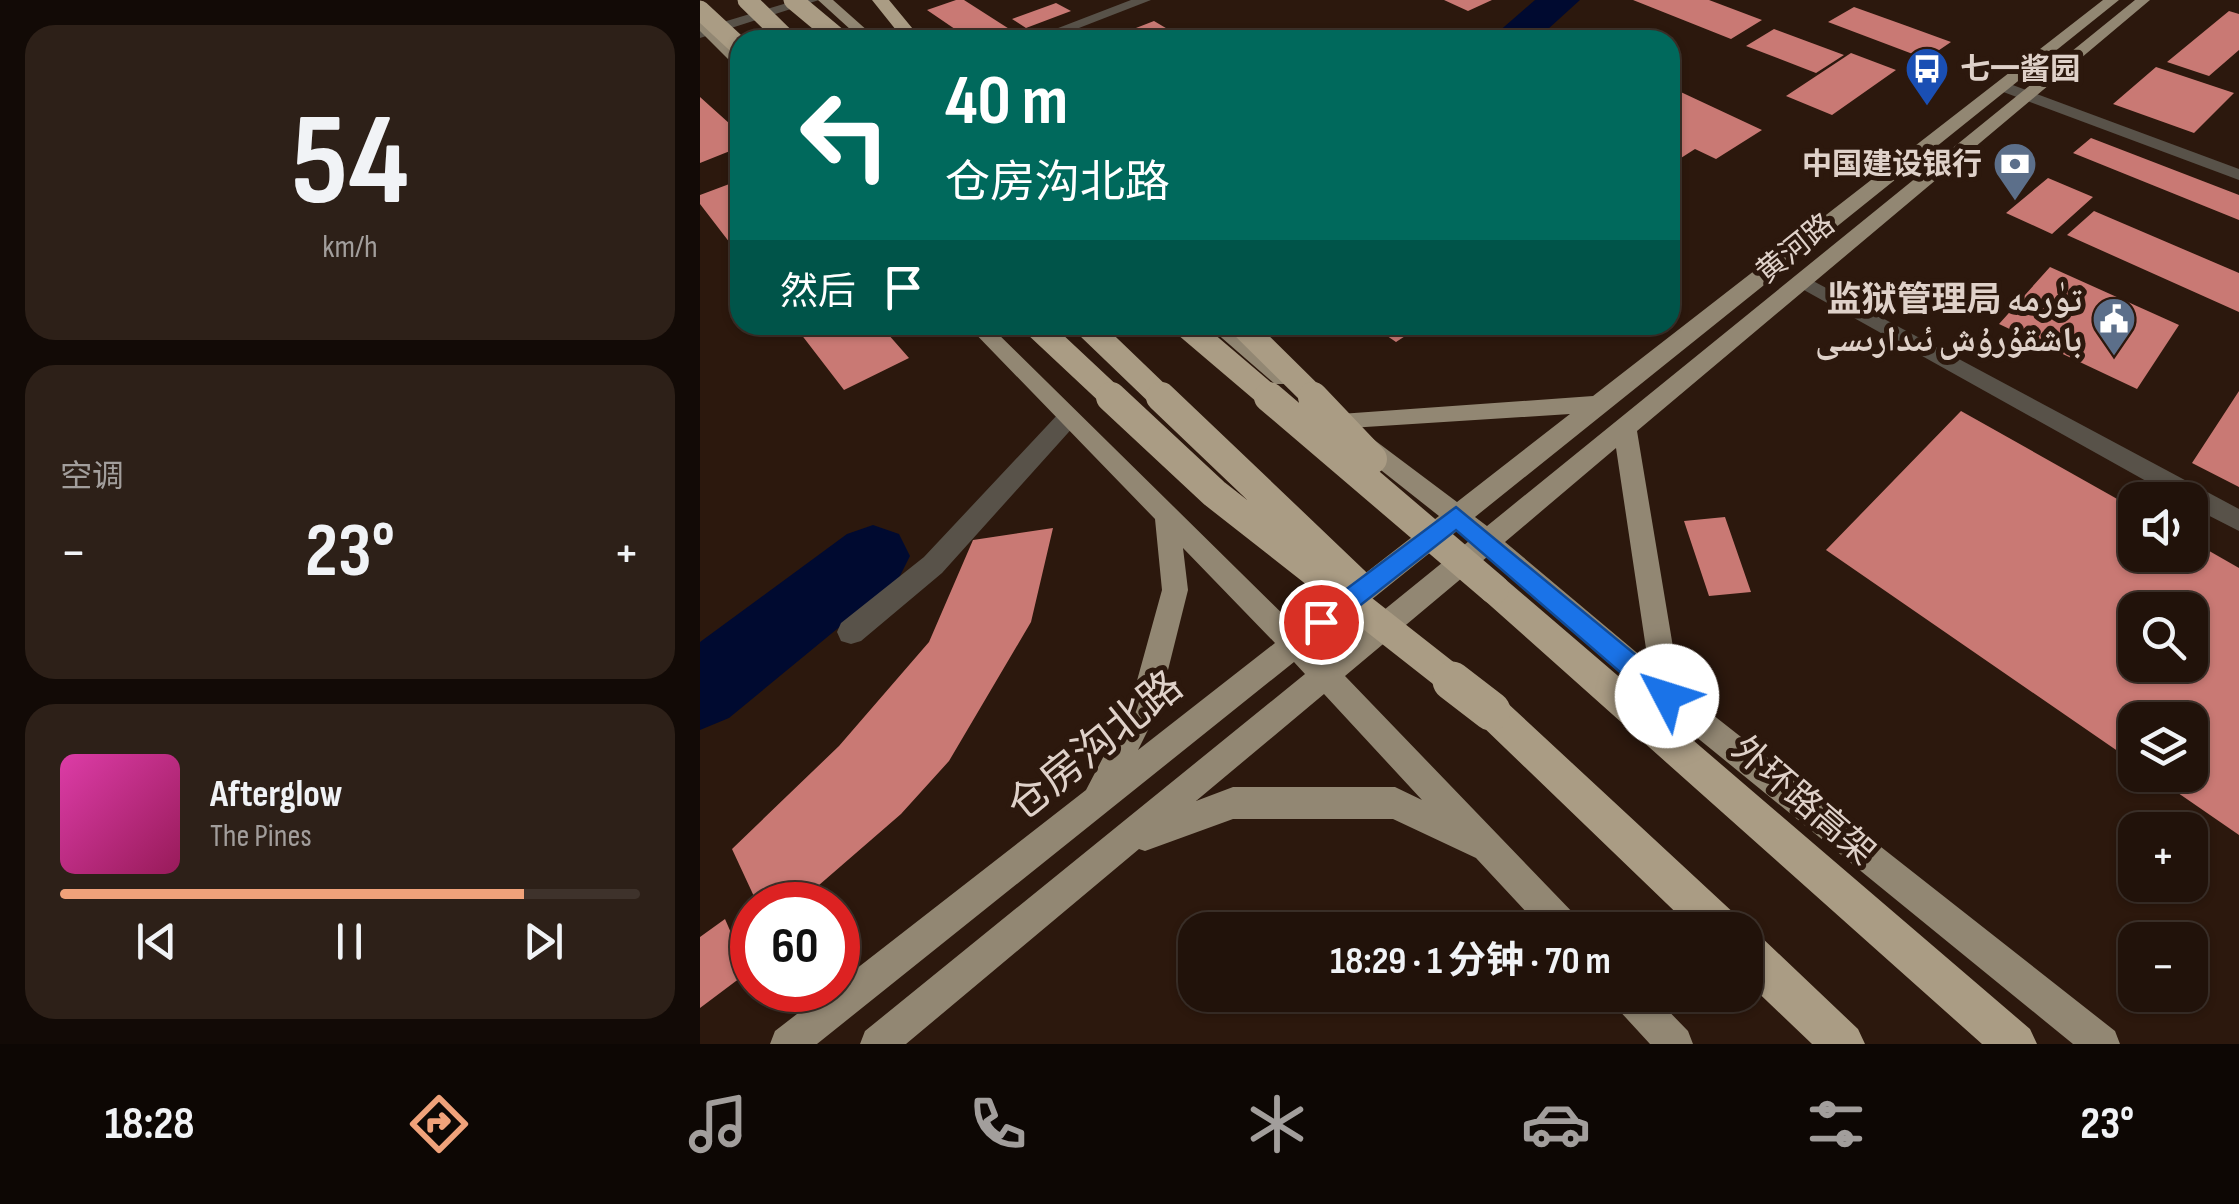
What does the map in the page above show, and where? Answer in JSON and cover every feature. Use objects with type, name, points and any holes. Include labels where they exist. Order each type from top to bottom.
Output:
[{"type":"highway","points":[[746,0],[778,30]]},
{"type":"highway","points":[[792,0],[829,30]]},
{"type":"highway","points":[[880,0],[905,30]]},
{"type":"highway","points":[[700,10],[730,38]]},
{"type":"highway","points":[[1046,335],[1214,493],[1491,711]]},
{"type":"highway","points":[[1096,335],[1704,912]]},
{"type":"highway","points":[[1197,335],[1494,589]]},
{"type":"highway","name":"外环路高架","points":[[1242,335],[1264,344],[1494,589],[2015,1044]]},
{"type":"highway","points":[[1763,968],[1843,1044]]},
{"type":"main road","points":[[825,0],[860,30]]},
{"type":"main road","name":"黄河路","points":[[1456,516],[2112,0]]},
{"type":"main road","name":"黄河路","points":[[1488,544],[2142,0]]},
{"type":"main road","points":[[703,30],[730,56]]},
{"type":"main road","points":[[987,335],[1294,643],[1549,912]]},
{"type":"main road","points":[[1237,335],[1667,696],[2102,1044]]},
{"type":"main road","points":[[1334,420],[1595,404]]},
{"type":"main road","points":[[1625,428],[1667,696]]},
{"type":"main road","name":"仓房沟北路","points":[[788,1044],[1456,516]]},
{"type":"main road","points":[[1095,800],[1143,710],[1175,590],[1168,518]]},
{"type":"main road","points":[[878,1044],[1488,544]]},
{"type":"main road","points":[[1126,842],[1233,803],[1394,803],[1489,849]]},
{"type":"main road","points":[[1644,1012],[1675,1044]]},
{"type":"street","points":[[703,30],[812,0]]},
{"type":"street","points":[[1062,30],[1144,0]]},
{"type":"street","points":[[2004,86],[2239,175]]},
{"type":"street","points":[[1802,281],[2239,520]]},
{"type":"street","points":[[850,632],[933,565],[1068,418]]},
{"type":"building","points":[[964,0],[1011,30],[956,30],[927,10]]},
{"type":"building","points":[[1444,0],[1492,0],[1468,11]]},
{"type":"building","points":[[1633,0],[1709,0],[1762,20],[1731,39]]},
{"type":"building","points":[[1056,3],[1071,11],[1026,28],[1012,19]]},
{"type":"building","points":[[1854,7],[1951,42],[1926,59],[1828,22]]},
{"type":"building","points":[[2229,11],[2239,14],[2239,50],[2209,76],[2167,62]]},
{"type":"building","points":[[1154,21],[1169,30],[1131,30]]},
{"type":"building","points":[[1774,29],[1844,55],[1816,73],[1746,46]]},
{"type":"building","points":[[1851,53],[1896,70],[1832,115],[1786,96]]},
{"type":"building","points":[[2156,67],[2234,93],[2194,133],[2113,104]]},
{"type":"building","points":[[1680,92],[1762,130],[1716,159],[1695,149],[1680,159]]},
{"type":"building","points":[[700,97],[730,124],[730,151],[700,163]]},
{"type":"building","points":[[2091,138],[2239,195],[2239,220],[2073,153]]},
{"type":"building","points":[[2048,178],[2093,197],[2052,234],[2006,213]]},
{"type":"building","points":[[730,184],[730,243],[700,204],[700,195]]},
{"type":"building","points":[[2094,211],[2239,273],[2239,312],[2067,235]]},
{"type":"building","name":"监狱管理局 تۈرمە باشقۇرۇش ئىدارىسى","points":[[2050,267],[2179,325],[2137,389],[1999,324]]},
{"type":"building","points":[[802,335],[889,335],[909,358],[844,390]]},
{"type":"building","points":[[1386,335],[1407,335],[1396,342]]},
{"type":"building","points":[[2239,391],[2239,487],[2192,463]]},
{"type":"building","points":[[1961,411],[2118,499],[2118,572],[2208,572],[2208,550],[2239,568],[2239,835],[2177,792],[2208,792],[2208,702],[2118,702],[2118,751],[1826,550]]},
{"type":"building","points":[[1725,517],[1751,592],[1709,596],[1684,521]]},
{"type":"building","points":[[1053,528],[1031,622],[949,761],[901,814],[823,882],[747,882],[732,849],[839,746],[929,642],[973,540]]},
{"type":"building","points":[[725,919],[730,931],[730,986],[700,1008],[700,937]]},
{"type":"waterway","points":[[1522,30],[1560,0]]},
{"type":"waterway","points":[[700,691],[873,556]]},
{"type":"place","name":"七一酱园","points":[[1927,107]]},
{"type":"place","name":"中国建设银行","points":[[2015,202]]},
{"type":"place","name":"监狱管理局 تۈرمە باشقۇرۇش ئىدارىسى","points":[[2114,357]]},
{"type":"route","points":[[1321,622],[1456,516],[1667,696]]}]
